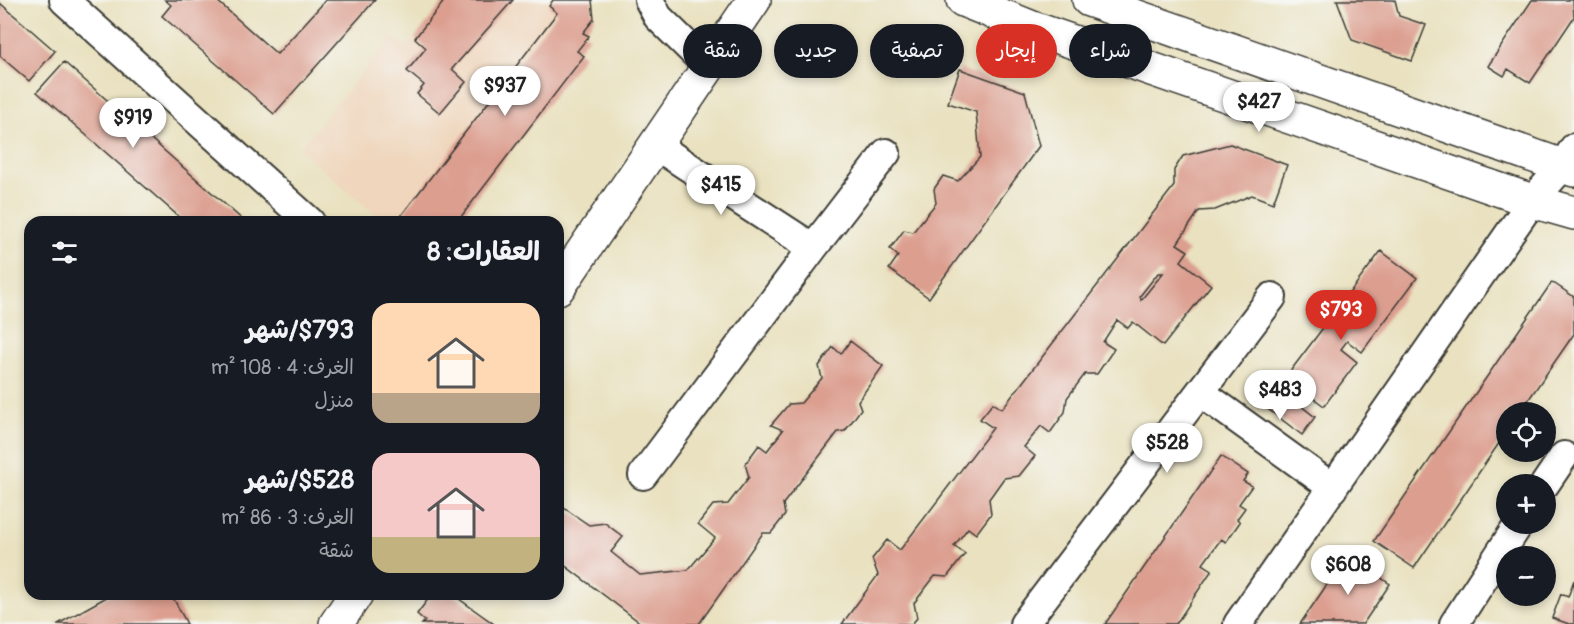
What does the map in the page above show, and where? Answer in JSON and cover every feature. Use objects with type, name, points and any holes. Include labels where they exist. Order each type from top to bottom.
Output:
[{"type":"street","points":[[64,0],[303,216]]},
{"type":"street","points":[[649,0],[658,17],[683,42]]},
{"type":"street","points":[[737,24],[754,0]]},
{"type":"street","points":[[963,0],[1030,27],[1532,201],[1574,213]]},
{"type":"street","points":[[1089,0],[1570,161],[1532,201],[1238,624]]},
{"type":"street","points":[[564,279],[700,78]]},
{"type":"street","points":[[655,145],[813,248]]},
{"type":"street","points":[[643,475],[886,153]]},
{"type":"street","points":[[1024,624],[1272,297]]},
{"type":"street","points":[[1200,392],[1333,488]]},
{"type":"street","points":[[1552,474],[1564,456]]},
{"type":"street","points":[[1454,624],[1512,534]]},
{"type":"street","points":[[336,624],[352,600]]},
{"type":"shaded area","points":[[445,0],[592,0],[594,19],[584,33],[589,36],[578,51],[584,56],[462,216],[377,216],[299,149],[392,37],[408,47]]},
{"type":"building","points":[[165,0],[216,0],[277,54],[326,0],[375,0],[274,114],[162,16],[171,5]]},
{"type":"building","points":[[445,0],[513,0],[452,69],[466,82],[440,113],[417,94],[424,85],[407,71],[426,48],[415,38]]},
{"type":"building","points":[[553,0],[592,0],[594,19],[583,33],[589,36],[577,51],[584,56],[462,216],[401,216],[557,13],[549,6]]},
{"type":"building","points":[[1337,0],[1395,0],[1399,16],[1426,25],[1412,61],[1352,40]]},
{"type":"building","points":[[1532,0],[1573,0],[1574,17],[1530,83],[1508,69],[1504,76],[1488,66]]},
{"type":"building","points":[[0,3],[55,51],[29,81],[0,56]]},
{"type":"building","points":[[64,62],[238,216],[178,216],[37,92]]},
{"type":"building","points":[[964,70],[976,75],[976,78],[985,78],[1025,92],[1039,146],[929,298],[889,269],[898,256],[890,249],[904,230],[913,232],[936,203],[934,189],[943,176],[958,181],[980,157],[976,112],[948,103],[957,78],[964,78]]},
{"type":"building","points":[[1230,144],[1287,165],[1273,203],[1252,195],[1215,210],[1199,211],[1177,244],[1188,251],[1181,261],[1211,285],[1163,346],[1133,322],[1128,328],[1117,320],[1103,342],[1114,349],[1097,374],[1085,374],[1067,398],[1065,412],[1050,433],[1041,426],[1024,447],[1035,456],[1019,476],[1004,478],[989,499],[991,514],[976,534],[968,528],[954,546],[965,554],[947,577],[935,576],[914,603],[917,618],[912,624],[842,624],[878,575],[872,559],[887,540],[900,550],[993,428],[980,419],[993,403],[1002,409],[1174,186],[1174,170],[1183,156]],"holes":[[[1158,273],[1163,273],[1141,300],[1140,296]]]},
{"type":"building","points":[[1381,251],[1417,278],[1362,352],[1347,341],[1341,349],[1357,362],[1324,406],[1308,394],[1300,405],[1315,417],[1302,435],[1264,406]]},
{"type":"building","points":[[1552,282],[1574,297],[1574,334],[1527,402],[1496,402],[1496,448],[1414,568],[1374,541]]},
{"type":"building","points":[[850,341],[883,366],[858,401],[861,409],[845,431],[838,432],[783,504],[785,515],[771,533],[763,533],[699,624],[642,624],[564,565],[564,508],[589,525],[605,523],[623,537],[611,552],[640,575],[688,570],[715,538],[698,524],[713,505],[728,504],[749,477],[745,464],[759,445],[767,451],[783,430],[771,425],[789,404],[801,403],[822,378],[819,366],[833,347],[841,354]]},
{"type":"building","points":[[1221,456],[1248,474],[1243,481],[1252,486],[1239,504],[1245,508],[1237,519],[1240,522],[1226,542],[1221,539],[1203,564],[1212,570],[1176,624],[1105,624]]},
{"type":"building","points":[[1347,555],[1390,584],[1363,624],[1300,624]]},
{"type":"building","points":[[1574,580],[1574,624],[1569,624],[1552,618],[1561,594],[1568,597]]},
{"type":"building","points":[[101,600],[174,600],[187,624],[58,624]]},
{"type":"building","points":[[428,600],[460,600],[494,624],[422,624],[425,621],[417,614]]}]
